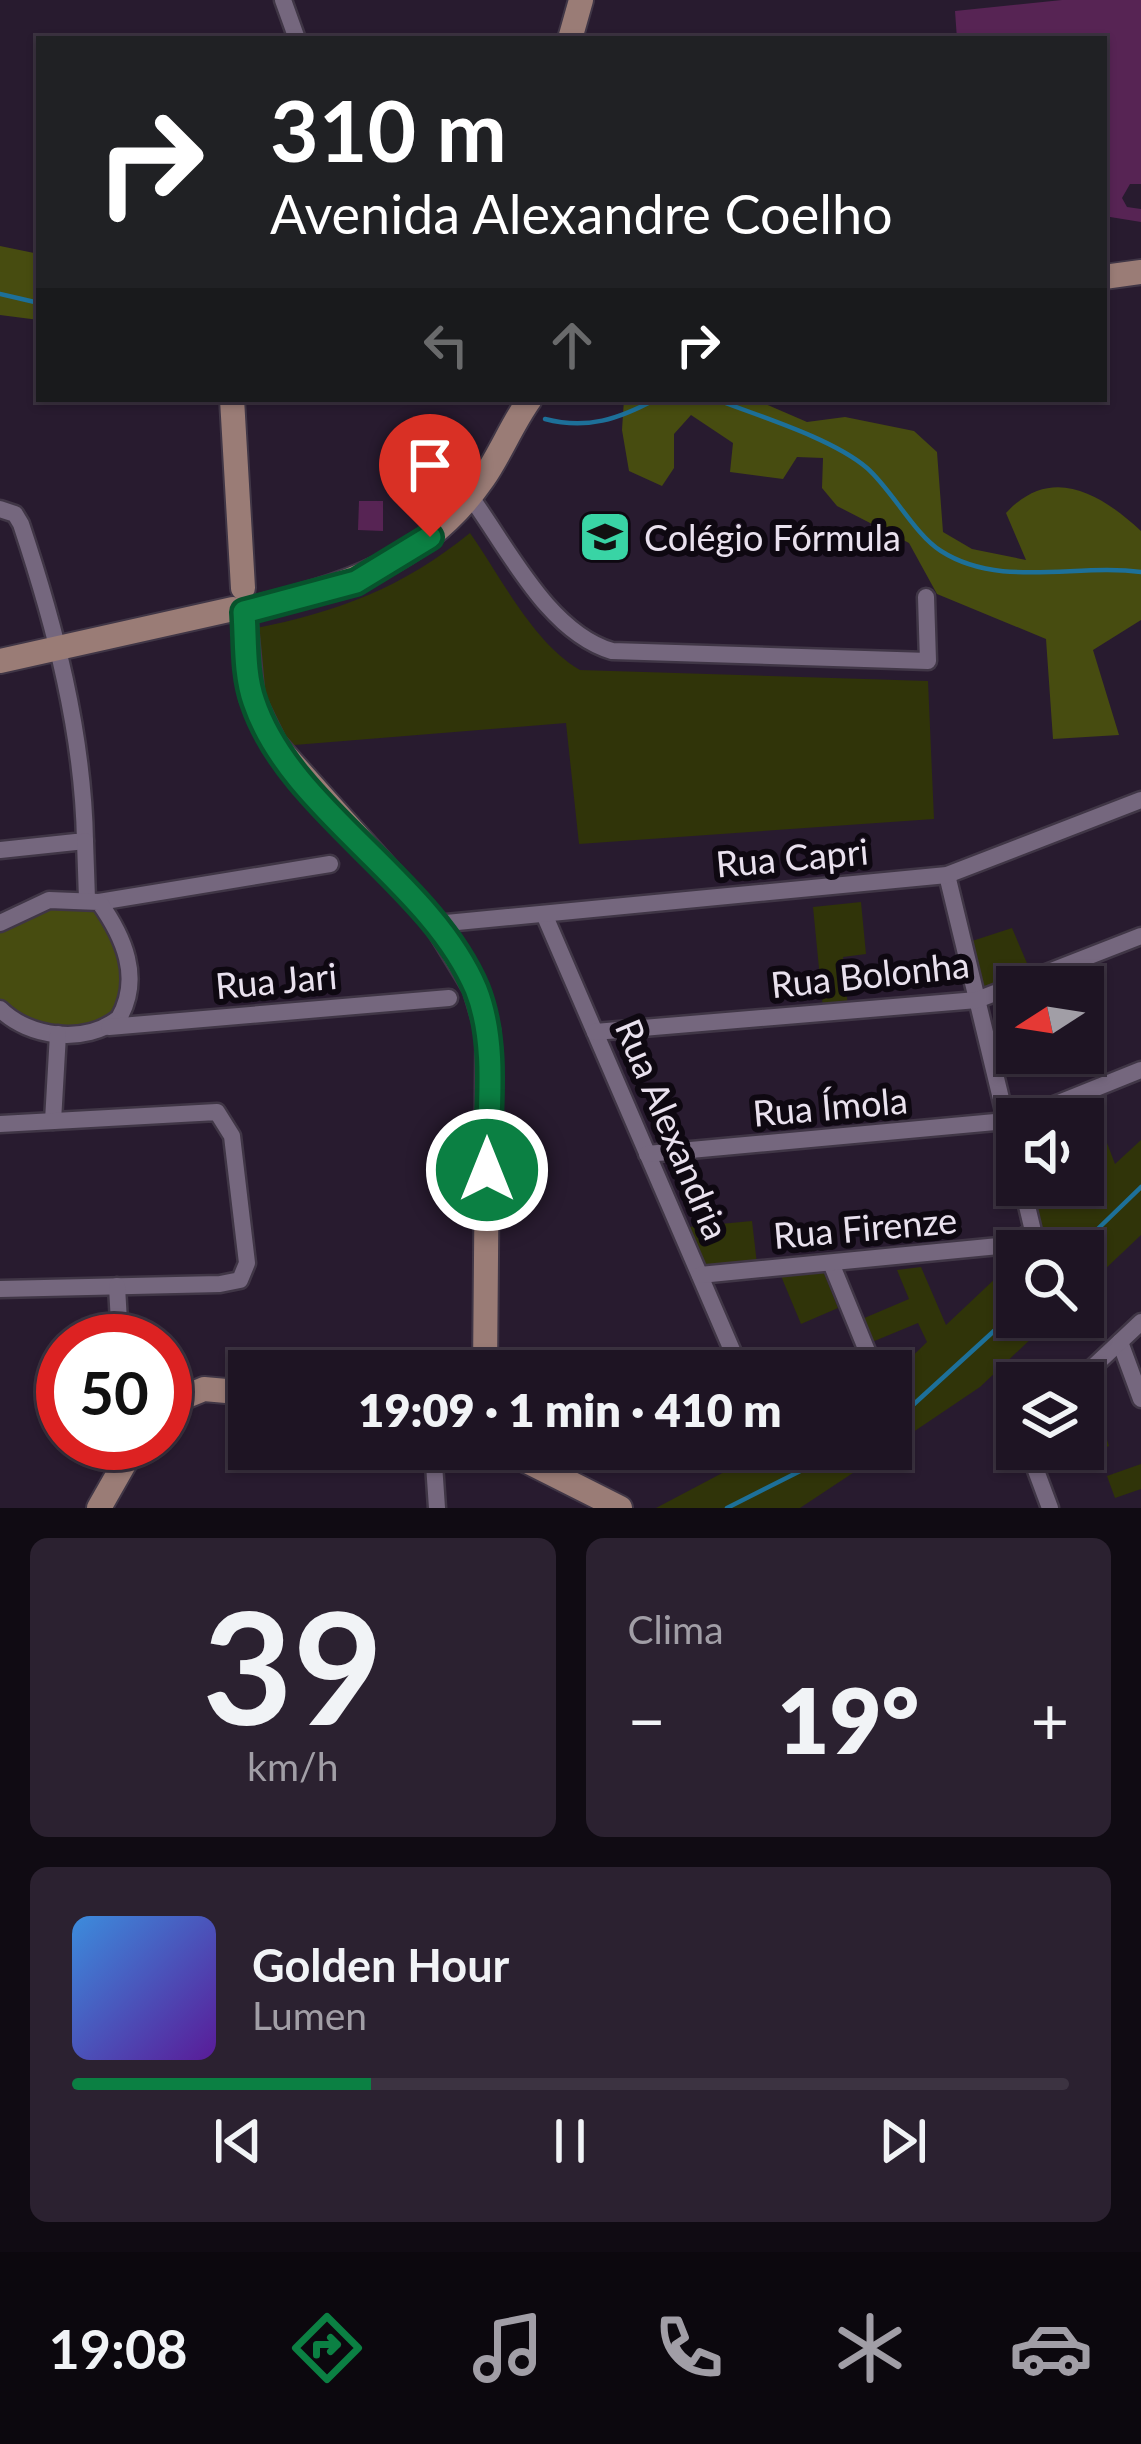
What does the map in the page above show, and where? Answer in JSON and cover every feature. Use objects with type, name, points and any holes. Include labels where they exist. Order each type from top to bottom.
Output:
[{"type":"main road","points":[[571,36],[580,0]]},
{"type":"main road","points":[[1107,278],[1141,272]]},
{"type":"main road","points":[[232,402],[241,600],[252,698],[274,743],[436,924],[475,988],[488,1032],[485,1350]]},
{"type":"main road","points":[[0,661],[241,600],[298,598],[387,568],[430,537],[470,496],[528,402]]},
{"type":"main road","points":[[192,1394],[204,1389],[228,1391]]},
{"type":"main road","points":[[100,1508],[121,1470]]},
{"type":"main road","points":[[545,1470],[620,1508]]},
{"type":"street","points":[[283,0],[296,36]]},
{"type":"street","points":[[470,496],[565,625],[586,643],[612,651],[928,662],[926,596]]},
{"type":"street","points":[[0,509],[15,514],[21,524],[82,755],[93,901],[116,926],[129,966],[124,1008],[108,1027]]},
{"type":"street","name":"Rua Capri","points":[[436,924],[947,875],[1141,800]]},
{"type":"street","points":[[0,850],[86,841]]},
{"type":"street","points":[[0,923],[30,905],[93,901],[330,864]]},
{"type":"street","points":[[947,875],[1007,1098]]},
{"type":"street","name":"Rua Alexandria","points":[[544,914],[732,1350]]},
{"type":"street","name":"Rua Bolonha","points":[[595,1032],[977,1000],[1141,936]]},
{"type":"street","name":"Rua Jari","points":[[58,1034],[449,998]]},
{"type":"street","points":[[0,1009],[22,1026],[58,1034],[53,1121]]},
{"type":"street","name":"Rua Ímola","points":[[1071,1098],[1141,1070]]},
{"type":"street","points":[[0,1124],[208,1111],[225,1116],[232,1136],[247,1263],[240,1280],[0,1289]]},
{"type":"street","name":"Rua Ímola","points":[[647,1154],[996,1123]]},
{"type":"street","name":"Rua Firenze","points":[[700,1275],[1002,1247],[1033,1231],[1027,1206]]},
{"type":"street","points":[[831,1263],[867,1350]]},
{"type":"street","points":[[117,1286],[119,1314]]},
{"type":"street","points":[[1099,1362],[1141,1322]]},
{"type":"street","points":[[1120,1342],[1141,1400]]},
{"type":"street","points":[[434,1470],[437,1508]]},
{"type":"street","points":[[1036,1470],[1050,1508]]},
{"type":"green space","points":[[0,246],[36,253],[36,320],[0,315]]},
{"type":"green space","points":[[624,402],[761,402],[807,422],[845,417],[914,431],[937,452],[943,532],[972,549],[1026,560],[1006,513],[1023,498],[1058,487],[1075,489],[1109,505],[1141,531],[1141,620],[1093,650],[1119,735],[1053,739],[1046,639],[937,594],[909,543],[837,506],[822,488],[823,458],[797,457],[783,479],[730,472],[733,443],[691,415],[674,434],[674,468],[662,486],[629,471],[622,430]]},
{"type":"green space","points":[[470,533],[533,626],[580,670],[928,681],[934,819],[579,844],[566,723],[282,746],[266,720],[252,629],[367,596],[419,569]]},
{"type":"green space","points":[[861,902],[866,954],[843,957],[848,1007],[823,1009],[813,907]]},
{"type":"green space","points":[[50,905],[96,907],[120,959],[121,986],[114,1015],[52,1026],[34,1025],[7,1012],[0,999],[0,931]]},
{"type":"green space","points":[[1012,928],[1028,966],[996,966],[996,988],[982,993],[969,942]]},
{"type":"green space","points":[[1104,1135],[1115,1164],[1141,1140],[1141,1235],[1104,1270],[1104,1230],[1040,1230],[1035,1206],[1104,1206]]},
{"type":"green space","points":[[752,1221],[757,1264],[704,1264],[688,1227]]},
{"type":"green space","points":[[921,1267],[946,1325],[996,1278],[996,1338],[1032,1338],[1006,1362],[996,1362],[996,1372],[980,1387],[912,1433],[912,1357],[927,1342],[918,1323],[872,1342],[862,1319],[909,1299],[897,1270]]},
{"type":"green space","points":[[824,1273],[838,1308],[801,1324],[781,1276]]},
{"type":"green space","points":[[1141,1464],[1141,1489],[1115,1498],[1107,1476]]},
{"type":"green space","points":[[728,1470],[857,1470],[800,1508],[656,1508]]},
{"type":"building","points":[[1062,0],[1141,0],[1141,184],[1130,184],[1122,198],[1127,207],[1141,209],[1141,222],[1107,216],[1107,36],[957,36],[955,11]]},
{"type":"building","points":[[359,501],[383,501],[383,531],[358,530]]},
{"type":"waterway","points":[[0,294],[36,302]]},
{"type":"waterway","points":[[545,419],[602,421],[650,402]]},
{"type":"waterway","points":[[723,402],[852,457],[876,477],[931,544],[964,562],[1013,572],[1141,572]]},
{"type":"waterway","points":[[1097,1230],[1141,1187]]},
{"type":"waterway","points":[[912,1406],[996,1329]]},
{"type":"waterway","points":[[727,1508],[802,1470]]},
{"type":"place","name":"Colégio Fórmula","points":[[605,537]]},
{"type":"route","points":[[430,537],[387,568],[356,582],[244,612],[248,673],[252,698],[274,743],[436,924],[475,988],[488,1032],[487,1170]]}]
